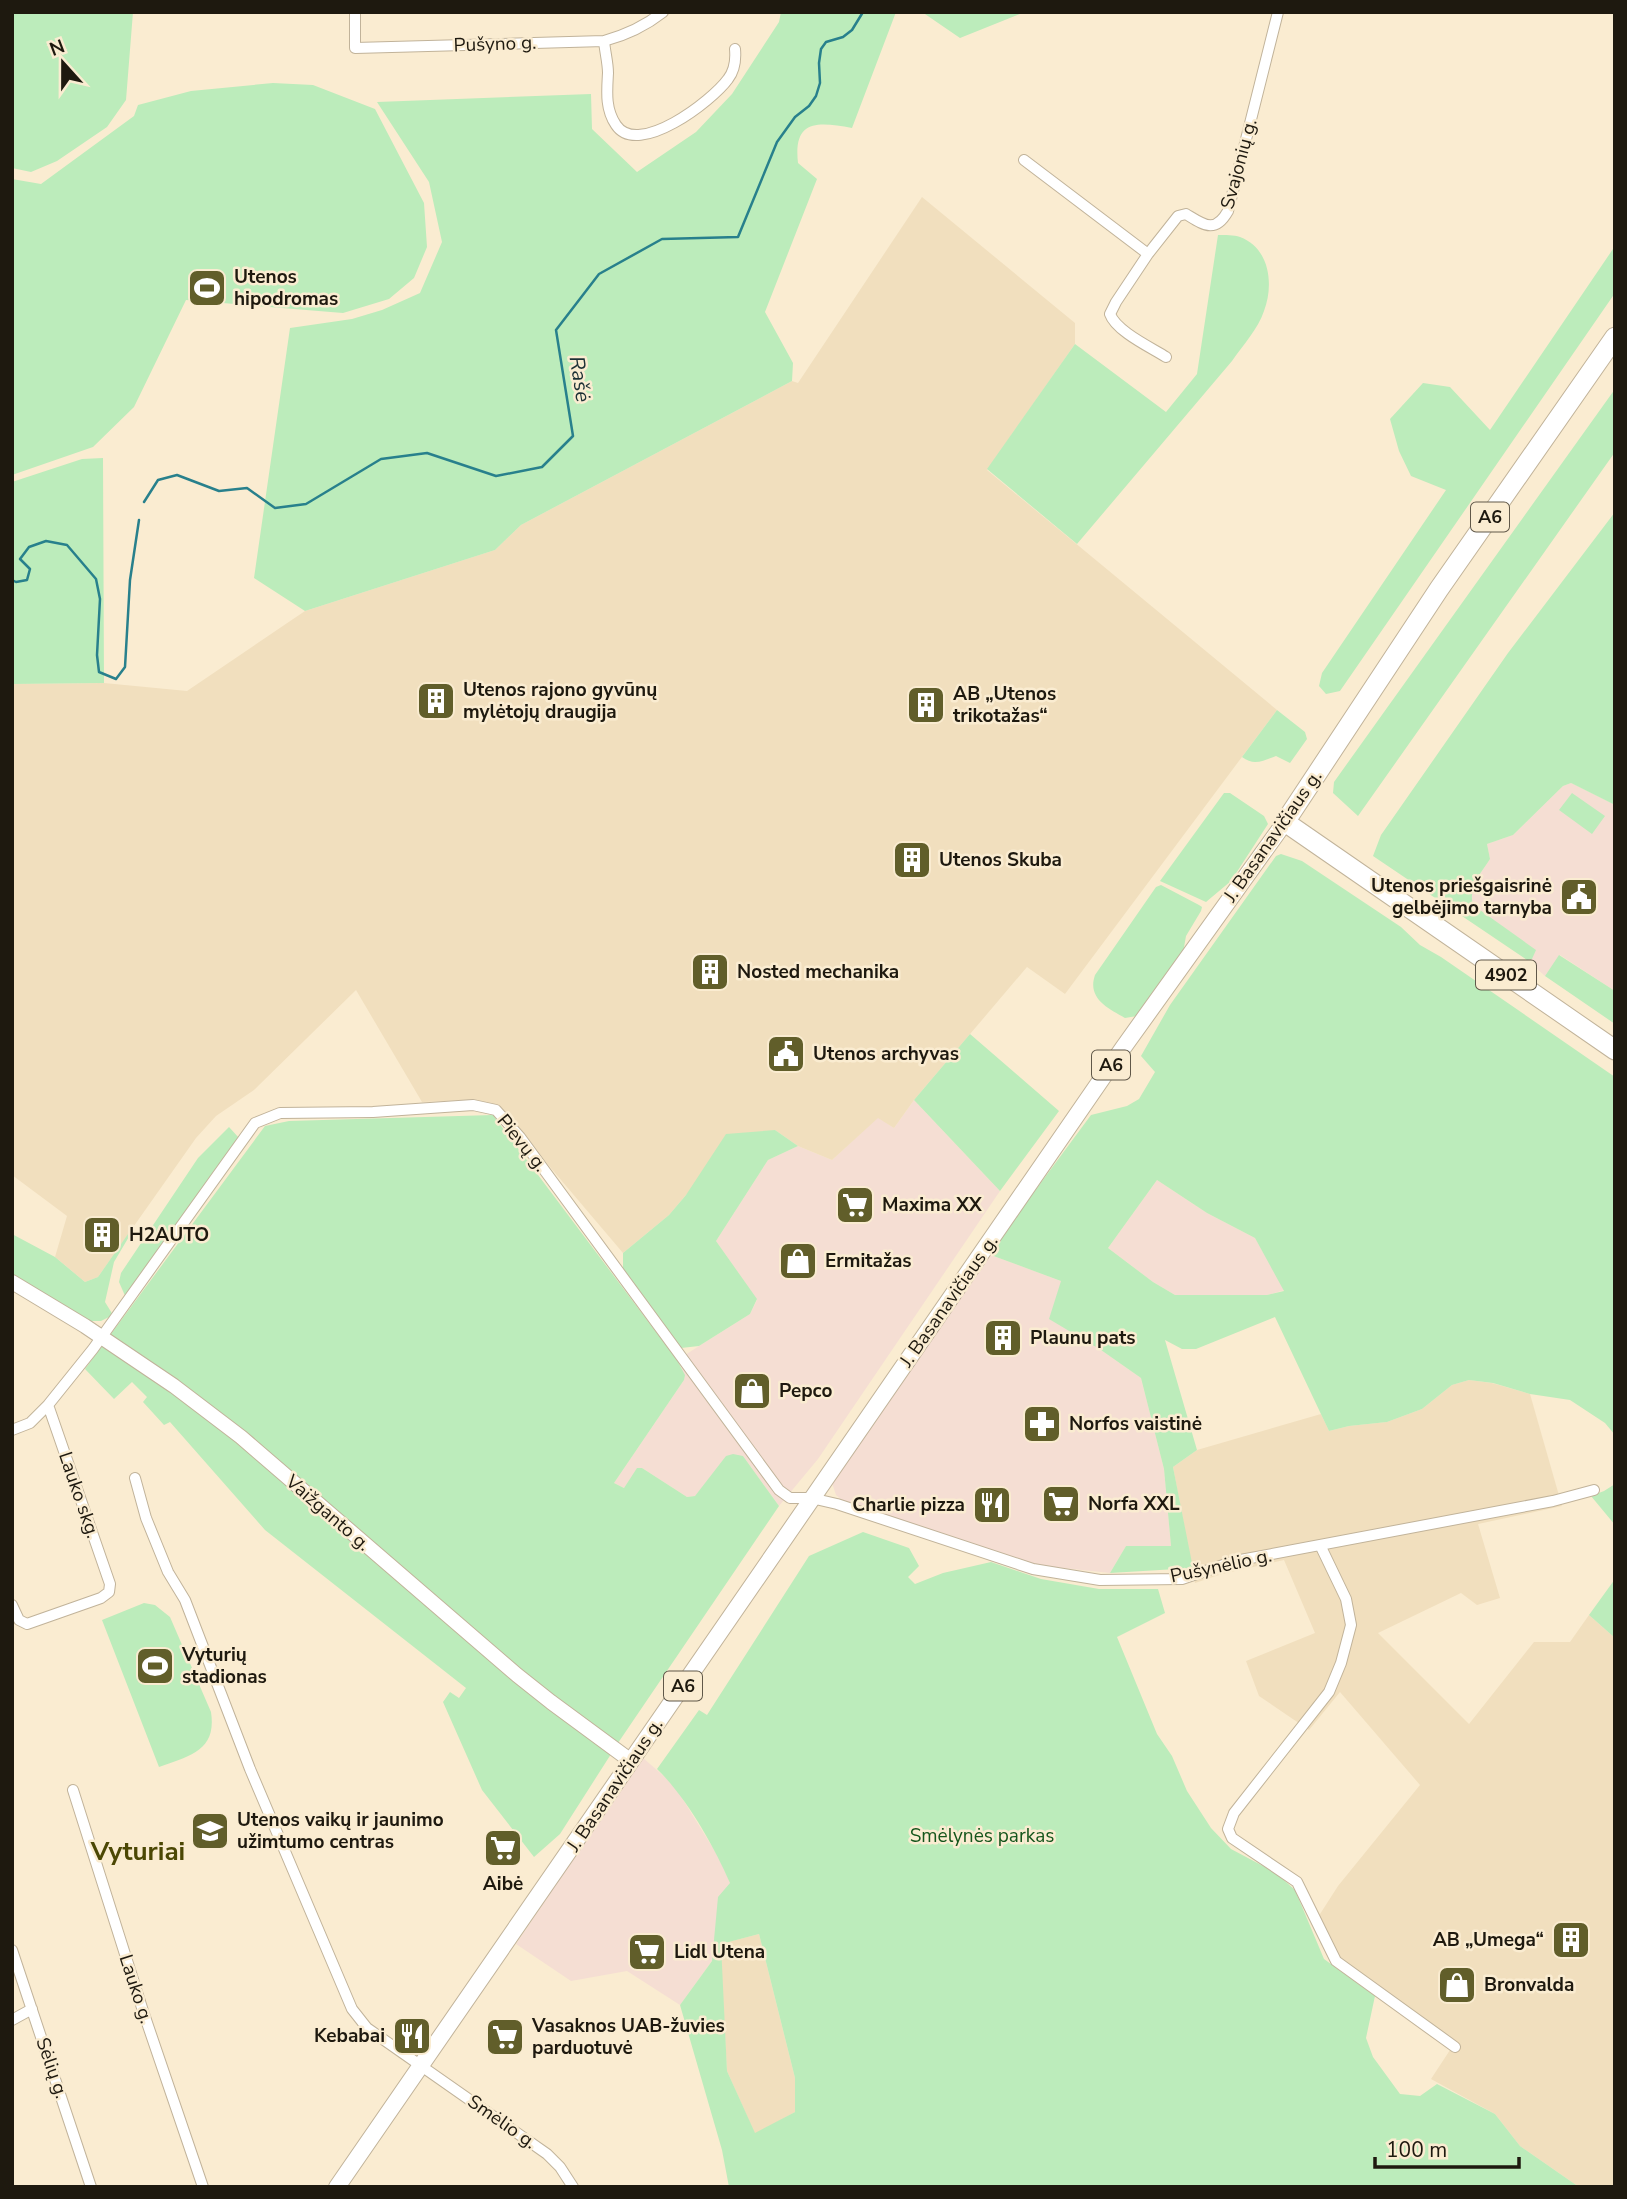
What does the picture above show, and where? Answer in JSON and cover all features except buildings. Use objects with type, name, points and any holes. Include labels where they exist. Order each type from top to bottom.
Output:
[{"type":"highway","name":"J. Basanavičiaus g.","points":[[1284,822],[1439,589],[1615,337]]},
{"type":"highway","name":"4902","points":[[1284,822],[1615,1050]]},
{"type":"main road","name":"J. Basanavičiaus g.","points":[[344,2184],[811,1498],[1284,822]]},
{"type":"main road","name":"Vaižganto g.","points":[[12,1282],[174,1386],[241,1437],[517,1675],[631,1761]]},
{"type":"street","name":"Pušyno g.","points":[[355,12],[355,48],[604,41],[624,36],[663,12]]},
{"type":"street","name":"Svajonių g.","points":[[1166,357],[1120,327],[1110,314],[1115,302],[1148,254],[1178,216],[1186,214],[1205,225],[1213,226],[1222,221],[1228,211],[1278,12]]},
{"type":"street","points":[[604,41],[608,71],[606,95],[610,115],[623,133],[635,136],[674,124],[706,102],[729,78],[735,65],[735,49]]},
{"type":"street","points":[[1024,160],[1148,254]]},
{"type":"street","name":"Pievų g.","points":[[12,1430],[30,1423],[48,1405],[102,1338],[255,1123],[280,1113],[373,1112],[473,1105],[496,1110],[520,1137],[779,1490],[790,1498],[811,1498]]},
{"type":"street","name":"Lauko skg.","points":[[12,1605],[19,1620],[27,1624],[100,1598],[109,1592],[110,1584],[48,1405]]},
{"type":"street","name":"Smėlio g.","points":[[135,1478],[146,1518],[168,1572],[185,1600],[250,1769],[352,2010],[368,2028],[547,2154],[560,2167],[573,2187]]},
{"type":"street","name":"Pušynėlio g.","points":[[811,1498],[837,1504],[1033,1569],[1100,1580],[1182,1579],[1236,1562],[1553,1501],[1594,1490]]},
{"type":"street","points":[[1321,1546],[1346,1599],[1351,1625],[1340,1663],[1329,1692],[1234,1813],[1228,1829],[1233,1838],[1297,1882],[1336,1961],[1455,2047]]},
{"type":"street","name":"Lauko g.","points":[[73,1790],[143,2011],[203,2187]]},
{"type":"street","name":"Sėlių g.","points":[[12,1950],[92,2187]]},
{"type":"street","points":[[12,2020],[33,2009]]},
{"type":"shaded area","points":[[922,197],[1075,323],[1075,344],[987,470],[1277,710],[1065,994],[1027,967],[914,1100],[894,1128],[878,1118],[832,1160],[798,1146],[775,1130],[686,1195],[669,1215],[623,1253],[500,1108],[485,1102],[468,1100],[422,1102],[356,990],[254,1090],[216,1116],[196,1138],[98,1277],[85,1282],[55,1257],[67,1216],[12,1175],[12,684],[104,683],[187,691],[305,611],[495,550],[521,525],[792,381],[798,383]]},
{"type":"shaded area","points":[[1571,783],[1615,805],[1615,991],[1560,955],[1545,976],[1527,960],[1532,959],[1535,950],[1473,905],[1471,897],[1474,883],[1490,859],[1487,844],[1513,835],[1563,786]]},
{"type":"shaded area","points":[[914,1100],[1000,1191],[818,1459],[779,1506],[743,1456],[695,1496],[687,1497],[642,1468],[637,1469],[624,1488],[614,1483],[684,1380],[677,1360],[750,1314],[757,1300],[716,1241],[768,1160],[798,1146],[832,1160],[878,1117],[894,1128]]},
{"type":"shaded area","points":[[1157,1180],[1207,1213],[1255,1238],[1285,1290],[1267,1295],[1175,1295],[1108,1248]]},
{"type":"shaded area","points":[[988,1254],[1061,1281],[1101,1350],[1141,1378],[1164,1469],[1171,1546],[1126,1546],[1110,1573],[1045,1566],[1014,1559],[843,1501],[836,1495],[832,1483]]},
{"type":"shaded area","points":[[1469,1380],[1492,1383],[1530,1394],[1562,1506],[1478,1524],[1500,1598],[1477,1605],[1461,1593],[1378,1633],[1469,1724],[1534,1642],[1570,1642],[1589,1615],[1615,1638],[1615,2187],[1579,2187],[1520,2146],[1495,2114],[1431,2079],[1450,2050],[1329,1959],[1313,1925],[1338,1886],[1420,1785],[1340,1692],[1309,1730],[1259,1696],[1246,1661],[1315,1633],[1284,1560],[1195,1583],[1173,1467],[1197,1450],[1321,1414],[1329,1431],[1387,1422],[1422,1409],[1452,1385]]},
{"type":"shaded area","points":[[642,1757],[674,1785],[721,1861],[730,1883],[715,1936],[712,1961],[680,2005],[627,1971],[571,1981],[516,1944]]},
{"type":"shaded area","points":[[759,1934],[795,2078],[795,2112],[755,2134],[727,2071],[720,1944]]},
{"type":"green space","points":[[12,12],[133,12],[126,100],[107,127],[57,161],[31,172],[12,168]]},
{"type":"green space","points":[[781,12],[896,12],[852,128],[819,125],[804,131],[800,138],[797,149],[798,163],[817,179],[765,312],[793,363],[792,381],[521,525],[495,550],[305,611],[254,578],[290,328],[352,319],[382,310],[420,293],[442,242],[429,182],[377,102],[591,94],[592,129],[637,172],[696,132],[732,94],[779,22]]},
{"type":"green space","points":[[922,12],[1025,12],[960,38]]},
{"type":"green space","name":"Utenos hipodromas","points":[[273,83],[313,85],[375,109],[424,203],[427,247],[414,278],[389,299],[343,313],[186,300],[134,407],[93,447],[12,475],[12,179],[41,184],[134,116],[138,105],[191,91]]},
{"type":"green space","points":[[1218,235],[1232,235],[1250,242],[1263,258],[1269,290],[1261,318],[1232,361],[1077,544],[987,469],[1075,344],[1166,412],[1197,374]]},
{"type":"green space","points":[[1615,246],[1615,293],[1340,691],[1326,694],[1319,686],[1322,673],[1446,490],[1411,476],[1399,451],[1390,419],[1423,383],[1450,387],[1490,430]]},
{"type":"green space","points":[[1615,389],[1615,452],[1358,816],[1333,793],[1334,782]]},
{"type":"green space","points":[[103,458],[104,683],[12,684],[12,482],[82,459]]},
{"type":"green space","points":[[1615,512],[1615,805],[1571,783],[1563,786],[1513,835],[1487,844],[1490,859],[1476,880],[1472,892],[1473,905],[1536,950],[1532,959],[1527,960],[1373,856],[1381,835],[1508,653]]},
{"type":"green space","points":[[1277,710],[1305,732],[1307,739],[1290,763],[1276,756],[1262,761],[1246,760],[1242,757]]},
{"type":"green space","points":[[1224,793],[1230,793],[1264,816],[1268,824],[1231,881],[1206,902],[1160,881]]},
{"type":"green space","points":[[1572,793],[1605,816],[1592,834],[1559,810]]},
{"type":"green space","points":[[1281,854],[1302,861],[1401,927],[1420,945],[1615,1077],[1615,1435],[1605,1423],[1570,1400],[1469,1380],[1452,1385],[1422,1409],[1387,1422],[1329,1431],[1275,1317],[1196,1349],[1182,1349],[1165,1340],[1197,1450],[1173,1467],[1193,1568],[1110,1573],[1126,1546],[1171,1546],[1164,1469],[1141,1378],[1049,1319],[1061,1281],[988,1254],[1091,1115],[1127,1106],[1139,1099],[1155,1072],[1141,1056],[1170,1005],[1276,856]],"holes":[[[1157,1180],[1207,1213],[1255,1238],[1284,1291],[1267,1295],[1175,1295],[1108,1248]]]},
{"type":"green space","points":[[1161,885],[1199,905],[1202,907],[1201,911],[1186,936],[1183,953],[1137,1016],[1125,1018],[1105,1006],[1096,996],[1093,983],[1095,975],[1156,887]]},
{"type":"green space","points":[[1559,955],[1615,991],[1615,1024],[1545,976]]},
{"type":"green space","points":[[970,1034],[1059,1111],[1000,1191],[914,1100]]},
{"type":"green space","points":[[493,1115],[677,1360],[685,1375],[614,1483],[624,1488],[637,1468],[642,1468],[687,1497],[695,1496],[726,1456],[733,1454],[743,1456],[779,1506],[620,1740],[560,1834],[534,1857],[482,1790],[443,1702],[450,1692],[459,1698],[466,1688],[265,1530],[170,1422],[164,1425],[143,1402],[147,1397],[132,1382],[114,1399],[85,1369],[265,1126],[289,1121]]},
{"type":"green space","points":[[229,1127],[239,1138],[126,1298],[119,1282],[121,1273],[198,1158]]},
{"type":"green space","points":[[775,1130],[798,1146],[768,1160],[716,1241],[757,1299],[750,1314],[699,1346],[681,1348],[623,1268],[623,1253],[669,1215],[686,1195],[726,1134]]},
{"type":"green space","points":[[12,1234],[55,1257],[85,1282],[98,1277],[128,1234],[130,1235],[114,1262],[105,1302],[113,1315],[101,1321],[91,1321],[12,1276]]},
{"type":"green space","points":[[1615,1484],[1615,1525],[1591,1496]]},
{"type":"green space","name":"Smėlynės parkas","points":[[863,1532],[909,1548],[919,1566],[908,1577],[915,1584],[943,1573],[991,1562],[1041,1579],[1099,1589],[1158,1589],[1165,1613],[1117,1637],[1157,1734],[1172,1756],[1187,1791],[1211,1828],[1231,1849],[1276,1873],[1295,1890],[1324,1959],[1375,1996],[1366,2038],[1373,2057],[1400,2094],[1420,2096],[1437,2084],[1495,2114],[1520,2146],[1579,2187],[729,2187],[722,2150],[680,2005],[712,1961],[718,1897],[730,1883],[698,1823],[678,1793],[657,1769],[699,1710],[707,1715],[809,1556]],"holes":[[[759,1934],[795,2078],[795,2112],[755,2133],[727,2071],[721,1944]]]},
{"type":"green space","points":[[1615,1579],[1615,1638],[1589,1615]]},
{"type":"green space","name":"Vyturių stadionas","points":[[144,1603],[155,1605],[170,1617],[211,1712],[210,1736],[205,1744],[190,1755],[159,1767],[102,1620]]},
{"type":"waterway","name":"Rašė","points":[[144,502],[158,480],[177,475],[219,491],[247,488],[275,508],[306,504],[381,459],[427,453],[496,476],[542,467],[573,436],[556,330],[599,274],[662,239],[738,237],[777,142],[795,117],[809,106],[816,96],[820,83],[821,49],[826,42],[843,37],[852,30],[863,12]]},
{"type":"waterway","name":"Rašė","points":[[12,580],[27,580],[30,569],[20,559],[29,547],[46,541],[67,545],[96,579],[100,599],[97,655],[99,672],[116,679],[125,667],[130,580],[139,520]]},
{"type":"place","name":"Utenos hipodromas","points":[[207,288]]},
{"type":"place","name":"Utenos rajono gyvūnų mylėtojų draugija","points":[[436,701]]},
{"type":"place","name":"AB „Utenos trikotažas“","points":[[926,705]]},
{"type":"place","name":"Utenos Skuba","points":[[912,860]]},
{"type":"place","name":"Utenos priešgaisrinė gelbėjimo tarnyba","points":[[1579,897]]},
{"type":"place","name":"Nosted mechanika","points":[[710,972]]},
{"type":"place","name":"Utenos archyvas","points":[[786,1054]]},
{"type":"place","name":"Maxima XX","points":[[855,1205]]},
{"type":"place","name":"H2AUTO","points":[[102,1235]]},
{"type":"place","name":"Ermitažas","points":[[798,1261]]},
{"type":"place","name":"Plaunu pats","points":[[1003,1338]]},
{"type":"place","name":"Pepco","points":[[752,1391]]},
{"type":"place","name":"Norfos vaistinė","points":[[1042,1424]]},
{"type":"place","name":"Norfa XXL","points":[[1061,1504]]},
{"type":"place","name":"Charlie pizza","points":[[992,1505]]},
{"type":"place","name":"Vyturių stadionas","points":[[155,1666]]},
{"type":"place","name":"Utenos vaikų ir jaunimo užimtumo centras","points":[[210,1831]]},
{"type":"place","name":"Aibė","points":[[503,1848]]},
{"type":"place","name":"AB „Umega“","points":[[1571,1940]]},
{"type":"place","name":"Lidl Utena","points":[[647,1952]]},
{"type":"place","name":"Bronvalda","points":[[1457,1985]]},
{"type":"place","name":"Kebabai","points":[[412,2036]]},
{"type":"place","name":"Vasaknos UAB-žuvies parduotuvė","points":[[505,2037]]},
{"type":"district","name":"Vyturiai","points":[[138,1851]]}]
